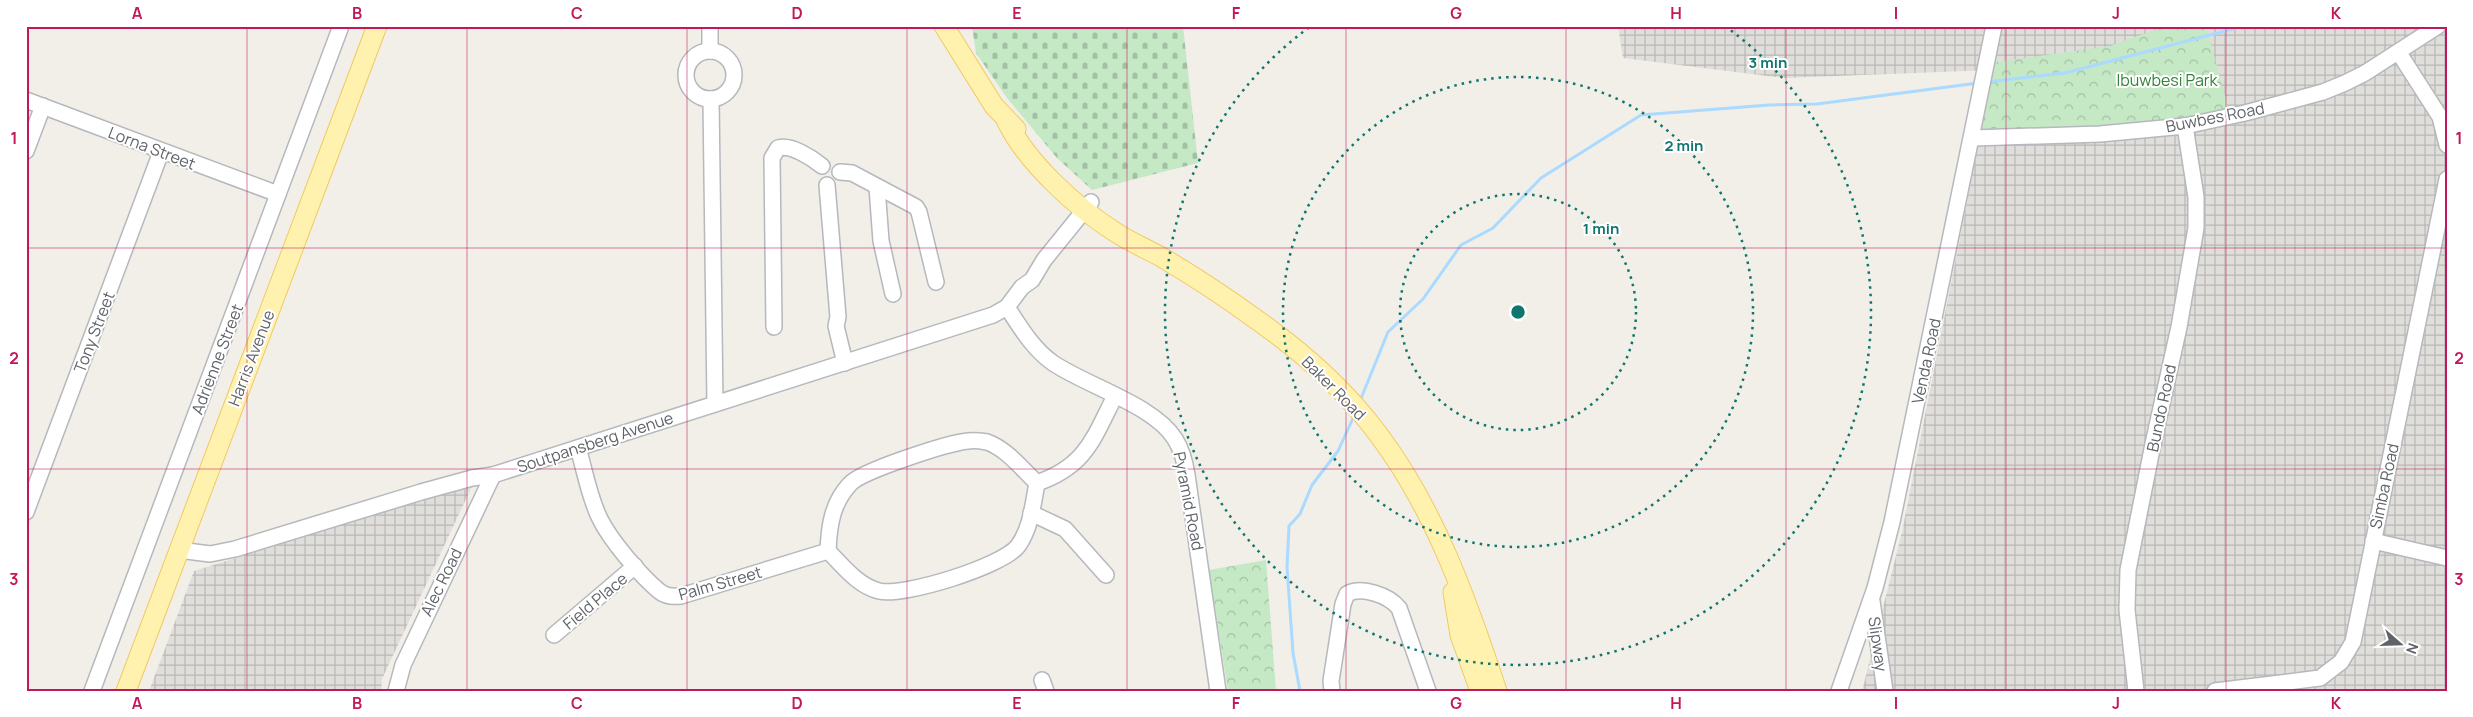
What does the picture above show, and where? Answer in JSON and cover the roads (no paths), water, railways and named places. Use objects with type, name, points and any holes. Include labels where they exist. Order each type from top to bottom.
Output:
[{"type":"main road","name":"Harris Avenue","points":[[126,691],[377,26]]},
{"type":"main road","name":"Baker Road","points":[[944,26],[979,84],[1035,162],[1088,206],[1161,257],[1260,321],[1344,395],[1368,421],[1406,476],[1452,568],[1497,691]]},
{"type":"main road","name":"Baker Road","points":[[1452,568],[1460,635],[1480,691]]},
{"type":"street","name":"Adrienne Street","points":[[92,691],[341,26]]},
{"type":"street","points":[[710,26],[710,51]]},
{"type":"street","name":"Venda Road","points":[[1839,691],[1872,598],[1894,512],[1973,138],[1994,26]]},
{"type":"street","name":"Buwbes Road","points":[[1973,138],[2100,134],[2185,126],[2323,92],[2365,73],[2438,26]]},
{"type":"street","points":[[710,51],[718,52],[730,61],[734,75],[733,82],[724,94],[710,99],[695,94],[687,80],[687,71],[695,57],[710,51]]},
{"type":"street","points":[[2398,53],[2440,117],[2447,145]]},
{"type":"street","points":[[710,99],[715,404]]},
{"type":"street","name":"Lorna Street","points":[[26,100],[161,152],[278,194]]},
{"type":"street","points":[[26,151],[43,106]]},
{"type":"street","name":"Bundo Road","points":[[2136,691],[2127,610],[2128,570],[2179,327],[2196,228],[2196,197],[2185,126]]},
{"type":"street","points":[[774,327],[772,158],[778,148],[784,147],[814,159],[822,166]]},
{"type":"street","name":"Tony Street","points":[[26,512],[161,152]]},
{"type":"street","points":[[822,166],[832,163],[840,172],[852,173],[910,203],[919,212],[936,282]]},
{"type":"street","points":[[822,166],[818,176],[827,184],[838,316],[836,326],[850,361]]},
{"type":"street","points":[[827,184],[837,181],[840,172]]},
{"type":"street","name":"Simba Road","points":[[2215,691],[2320,678],[2341,662],[2353,642],[2447,179]]},
{"type":"street","points":[[877,187],[881,241],[893,294]]},
{"type":"street","points":[[1007,307],[1022,287],[1032,280],[1042,264],[1088,206]]},
{"type":"street","name":"Soutpansberg Avenue","points":[[179,550],[210,554],[235,549],[421,492],[472,478],[493,475],[975,321],[1007,307]]},
{"type":"street","name":"Pyramid Road","points":[[1007,307],[1043,354],[1062,369],[1115,396],[1165,426],[1175,439],[1184,458],[1218,691]]},
{"type":"street","points":[[1037,484],[1058,474],[1079,460],[1115,396]]},
{"type":"street","points":[[978,441],[996,446],[1007,454],[1037,484],[1028,526],[1018,546],[1002,560],[902,592],[889,593],[870,588],[849,574],[828,551],[829,531],[834,508],[841,494],[854,478],[880,468],[958,443],[978,441]]},
{"type":"street","name":"Palm Street","points":[[578,448],[592,499],[600,519],[635,566],[658,591],[676,597],[828,551]]},
{"type":"street","name":"Alec Road","points":[[396,691],[403,664],[493,475]]},
{"type":"street","points":[[1031,513],[1066,529],[1106,575]]},
{"type":"street","points":[[2373,541],[2447,558]]},
{"type":"street","name":"Field Place","points":[[554,635],[635,566]]},
{"type":"street","points":[[1332,691],[1331,681],[1343,604],[1347,594],[1360,590],[1389,600],[1398,608],[1428,691]]},
{"type":"street","name":"Slipway","points":[[1872,598],[1885,691]]},
{"type":"waterway","points":[[1987,82],[2065,73],[2244,26]]},
{"type":"waterway","points":[[1360,401],[1388,332],[1423,299],[1461,245],[1493,228],[1541,178],[1641,115],[1769,105],[1817,104],[1978,83]]},
{"type":"waterway","points":[[1300,691],[1293,653],[1287,567],[1289,526],[1300,514],[1312,485],[1338,451],[1354,416]]},
{"type":"park label","name":"Ibuwbesi Park","points":[[2167,80]]}]
